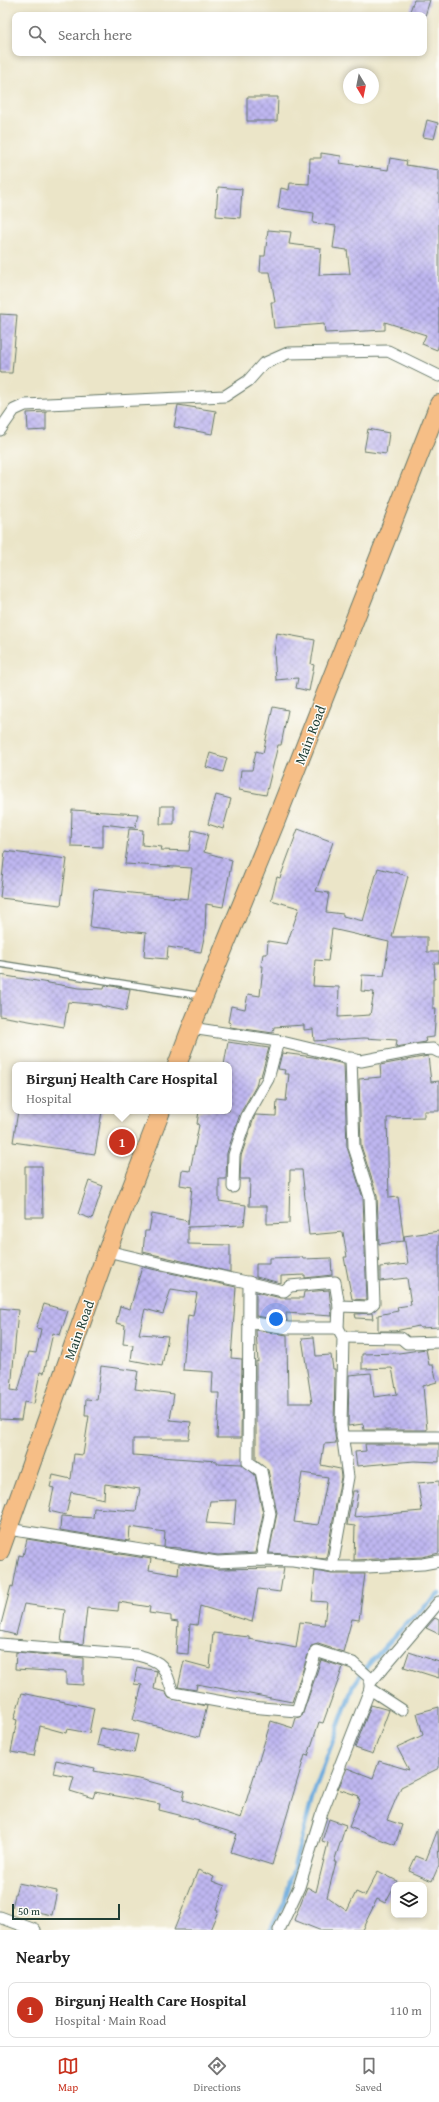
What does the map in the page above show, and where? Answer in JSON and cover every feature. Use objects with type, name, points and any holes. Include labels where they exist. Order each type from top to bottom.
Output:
[{"type":"main road","name":"Main Road","points":[[178,1062],[190,1028],[276,823],[439,404]]},
{"type":"main road","name":"Main Road","points":[[0,1551],[4,1529],[107,1251],[136,1180],[160,1114]]},
{"type":"street","points":[[0,430],[14,410],[25,405],[225,396],[248,381],[263,364],[288,353],[388,351],[439,376]]},
{"type":"street","points":[[190,1028],[278,1041],[361,1061],[418,1050],[433,1049],[439,1052]]},
{"type":"street","points":[[232,1187],[234,1155],[247,1116],[268,1079],[278,1041]]},
{"type":"street","points":[[339,1306],[369,1307],[374,1303],[370,1242],[370,1197],[354,1147],[351,1058]]},
{"type":"street","points":[[107,1251],[164,1266],[284,1290],[290,1286],[335,1282],[341,1332],[341,1426],[348,1477],[332,1567]]},
{"type":"street","points":[[249,1282],[248,1462],[261,1471],[270,1514],[261,1560]]},
{"type":"street","points":[[248,1322],[288,1328],[402,1338],[407,1343],[439,1342]]},
{"type":"street","points":[[342,1437],[439,1437]]},
{"type":"street","points":[[4,1529],[217,1562],[261,1560],[294,1561],[332,1567],[415,1564],[439,1561]]},
{"type":"street","points":[[279,1930],[299,1887],[322,1812],[370,1683],[439,1602]]},
{"type":"street","points":[[0,1644],[137,1655],[155,1659],[166,1672],[173,1693],[250,1707],[297,1711],[316,1651],[352,1663],[370,1683],[402,1710]]},
{"type":"street","points":[[0,1916],[36,1930]]},
{"type":"lane","points":[[0,964],[204,996]]},
{"type":"building","points":[[414,0],[430,0],[426,12],[410,11]]},
{"type":"building","points":[[247,97],[278,97],[277,121],[247,121]]},
{"type":"building","points":[[427,120],[438,123],[434,139],[423,137]]},
{"type":"building","points":[[321,153],[341,156],[340,163],[388,170],[390,158],[407,161],[406,165],[439,170],[439,344],[437,350],[422,344],[426,335],[385,322],[385,330],[325,333],[324,324],[274,328],[271,302],[275,302],[270,272],[260,272],[261,256],[265,256],[268,230],[291,232],[289,244],[321,248],[319,275],[350,274],[347,250],[333,248],[336,226],[313,223],[314,213],[278,208],[281,188],[289,190],[290,183],[309,184],[310,158],[321,158]]},
{"type":"building","points":[[218,187],[242,189],[240,218],[216,216]]},
{"type":"building","points":[[0,314],[17,315],[12,373],[0,373]]},
{"type":"building","points":[[178,405],[216,411],[212,434],[174,427]]},
{"type":"building","points":[[46,412],[46,430],[28,431],[27,413]]},
{"type":"building","points":[[368,429],[389,433],[386,454],[364,451]]},
{"type":"building","points":[[277,633],[315,640],[311,664],[314,665],[309,691],[296,688],[298,678],[276,680],[274,652]]},
{"type":"building","points":[[273,707],[288,710],[281,745],[278,745],[266,795],[239,790],[241,770],[252,770],[256,751],[263,753]]},
{"type":"building","points":[[210,753],[227,758],[223,772],[206,767]]},
{"type":"building","points":[[216,795],[231,799],[223,829],[208,824]]},
{"type":"building","points":[[161,806],[174,806],[174,824],[160,824]]},
{"type":"building","points":[[72,810],[138,814],[135,828],[103,824],[103,847],[71,846]]},
{"type":"building","points":[[129,829],[143,830],[142,845],[162,847],[161,850],[189,851],[192,830],[208,834],[204,852],[232,860],[223,907],[206,904],[205,933],[201,952],[168,947],[167,959],[144,957],[146,933],[90,927],[94,889],[188,899],[192,868],[125,864]]},
{"type":"building","points":[[298,829],[333,842],[316,891],[329,893],[326,912],[343,914],[343,916],[363,921],[378,868],[408,876],[392,937],[427,937],[427,952],[439,952],[439,963],[434,963],[435,979],[433,979],[433,1008],[436,1008],[434,1037],[425,1038],[426,1042],[396,1047],[397,1040],[364,1038],[314,1041],[313,1029],[304,1030],[304,1025],[274,1027],[273,1033],[230,1027],[231,1023],[228,1022],[231,1006],[245,1009],[248,994],[260,996],[263,966],[261,966],[263,954],[267,954],[268,941],[287,944],[299,908],[271,900],[277,877],[280,878]],"holes":[[[332,929],[389,942],[384,976],[362,975],[361,991],[374,992],[370,1015],[338,1017],[339,987],[313,986],[315,960],[328,961]]]},
{"type":"building","points":[[5,851],[67,859],[61,905],[0,898]]},
{"type":"building","points":[[0,975],[79,988],[104,989],[105,985],[130,989],[126,1011],[101,1005],[68,1002],[64,1027],[0,1016]]},
{"type":"building","points":[[228,1042],[269,1048],[261,1076],[258,1077],[256,1086],[240,1114],[227,1153],[226,1179],[219,1179],[219,1201],[246,1205],[244,1225],[188,1227],[188,1244],[230,1245],[230,1272],[143,1252],[145,1231],[149,1231],[152,1214],[188,1221],[188,1225],[192,1187],[180,1185],[182,1170],[190,1171],[199,1125],[197,1124],[199,1114],[232,1114],[232,1062],[225,1062]]},
{"type":"building","points":[[282,1053],[313,1057],[344,1064],[347,1147],[363,1198],[367,1300],[352,1299],[344,1257],[347,1257],[343,1232],[309,1235],[302,1170],[290,1170],[289,1223],[267,1224],[267,1206],[249,1206],[250,1179],[240,1179],[241,1156],[255,1115],[276,1116],[277,1100],[286,1101],[289,1074],[284,1074],[285,1070],[278,1069]]},
{"type":"building","points":[[428,1056],[431,1082],[439,1081],[439,1111],[424,1111],[424,1117],[387,1118],[389,1198],[398,1197],[404,1241],[379,1244],[377,1195],[361,1146],[359,1079],[381,1077],[380,1065]]},
{"type":"building","points":[[18,1114],[102,1114],[95,1154],[13,1142]]},
{"type":"building","points":[[25,1166],[42,1166],[43,1217],[25,1217]]},
{"type":"building","points":[[89,1181],[103,1186],[92,1219],[78,1214]]},
{"type":"building","points":[[439,1231],[439,1327],[420,1328],[419,1326],[395,1331],[378,1331],[378,1315],[398,1311],[397,1307],[411,1305],[407,1278],[380,1281],[380,1267],[408,1264],[404,1236]]},
{"type":"building","points":[[302,1257],[303,1259],[331,1258],[332,1275],[305,1278],[305,1275],[281,1276],[281,1283],[256,1277],[256,1264],[269,1264],[269,1258]]},
{"type":"building","points":[[142,1267],[236,1287],[231,1358],[242,1359],[241,1438],[217,1438],[219,1393],[212,1393],[213,1372],[183,1370],[188,1315],[193,1316],[197,1293],[171,1289],[163,1314],[145,1309],[139,1334],[168,1336],[162,1366],[131,1360],[133,1345],[123,1344],[125,1325],[116,1323],[120,1306],[130,1309]]},
{"type":"building","points":[[329,1290],[332,1316],[286,1313],[287,1321],[256,1316],[256,1292],[281,1298],[303,1298],[304,1292]]},
{"type":"building","points":[[44,1304],[68,1311],[60,1335],[53,1333],[44,1373],[40,1372],[34,1404],[24,1402],[21,1420],[0,1419],[0,1308],[18,1310],[11,1390],[18,1391],[29,1352],[36,1353],[41,1329],[36,1328]]},
{"type":"building","points":[[372,1313],[373,1319],[356,1318],[355,1314]]},
{"type":"building","points":[[256,1330],[287,1335],[288,1403],[312,1403],[302,1338],[314,1337],[316,1356],[331,1355],[333,1369],[335,1369],[334,1426],[336,1443],[324,1444],[321,1465],[340,1469],[341,1477],[326,1559],[316,1558],[317,1556],[269,1553],[277,1513],[268,1470],[256,1459],[256,1361],[258,1362]],"holes":[[[302,1473],[328,1477],[318,1525],[294,1522]]]},
{"type":"building","points":[[426,1349],[429,1365],[433,1365],[437,1382],[423,1386],[427,1430],[364,1430],[363,1424],[348,1426],[349,1375],[371,1373],[374,1397],[397,1394],[392,1368],[362,1369],[362,1354],[399,1353]]},
{"type":"building","points":[[101,1366],[138,1371],[135,1389],[174,1394],[170,1420],[191,1422],[189,1439],[133,1439],[133,1455],[242,1464],[255,1475],[263,1514],[255,1553],[217,1555],[181,1548],[164,1547],[165,1532],[130,1527],[129,1541],[60,1530],[61,1516],[93,1518],[94,1508],[136,1511],[140,1489],[105,1484],[104,1499],[71,1492],[66,1515],[49,1511],[54,1488],[50,1487],[53,1475],[71,1479],[74,1454],[83,1455],[89,1416],[85,1416],[86,1399],[97,1400]],"holes":[[[236,1500],[234,1525],[206,1523],[210,1501]]]},
{"type":"building","points":[[365,1444],[439,1444],[439,1462],[414,1461],[357,1466],[355,1452],[366,1451]]},
{"type":"building","points":[[439,1481],[439,1553],[422,1557],[354,1560],[355,1526],[347,1525],[353,1491],[358,1491],[354,1517],[422,1511],[418,1483]]},
{"type":"building","points":[[27,1539],[151,1559],[149,1570],[178,1575],[179,1563],[217,1569],[284,1568],[280,1592],[258,1589],[252,1622],[200,1606],[197,1625],[190,1624],[188,1654],[176,1653],[178,1622],[171,1621],[171,1616],[149,1613],[150,1607],[119,1602],[118,1611],[87,1608],[83,1644],[61,1642],[65,1610],[24,1604],[16,1635],[0,1631],[11,1586],[13,1587],[19,1555],[23,1556]]},
{"type":"building","points":[[315,1571],[332,1574],[365,1574],[359,1620],[352,1619],[343,1652],[318,1644],[311,1646],[292,1702],[197,1684],[196,1690],[178,1687],[184,1661],[210,1668],[213,1633],[249,1637],[249,1639],[296,1648],[300,1622],[324,1625],[327,1602],[312,1601]]},
{"type":"building","points":[[435,1618],[439,1620],[439,1634],[426,1628]]},
{"type":"building","points":[[16,1652],[83,1658],[83,1685],[66,1684],[66,1672],[15,1669]]},
{"type":"building","points":[[409,1652],[439,1662],[439,1678],[404,1667]]},
{"type":"building","points":[[321,1660],[343,1667],[323,1723],[319,1722],[308,1756],[305,1755],[272,1865],[231,1852],[237,1834],[198,1822],[199,1820],[159,1810],[160,1804],[95,1792],[93,1798],[70,1791],[74,1777],[53,1773],[56,1760],[95,1768],[94,1771],[144,1780],[185,1791],[183,1800],[241,1818],[271,1721],[293,1728],[296,1718],[302,1716]]},
{"type":"building","points":[[137,1667],[157,1671],[154,1689],[165,1692],[169,1698],[207,1706],[199,1737],[133,1720],[142,1685],[134,1684]]},
{"type":"building","points":[[22,1693],[94,1708],[89,1733],[67,1729],[66,1733],[40,1726],[34,1756],[11,1752],[17,1720],[14,1719]]},
{"type":"building","points":[[371,1705],[389,1710],[373,1754],[355,1748]]},
{"type":"building","points":[[439,1707],[439,1768],[401,1787],[387,1820],[402,1825],[395,1845],[349,1827],[360,1799],[358,1799],[359,1796],[338,1789],[347,1768],[373,1778],[379,1761],[409,1770],[397,1747],[423,1735],[417,1713]]},
{"type":"building","points":[[101,1728],[138,1735],[134,1753],[97,1745]]},
{"type":"building","points":[[329,1819],[346,1825],[334,1862],[336,1862],[327,1897],[347,1911],[356,1892],[365,1896],[378,1871],[397,1881],[391,1882],[391,1892],[385,1903],[377,1899],[362,1930],[319,1930],[294,1920],[307,1887],[316,1892],[328,1843],[322,1841]]},
{"type":"building","points":[[438,1829],[439,1865],[432,1881],[409,1871],[416,1856],[426,1860]]},
{"type":"building","points":[[198,1870],[214,1877],[212,1881],[225,1886],[216,1910],[218,1911],[210,1930],[174,1930]]},
{"type":"building","points":[[18,1883],[57,1891],[52,1915],[12,1907]]},
{"type":"waterway","points":[[270,1930],[284,1904],[314,1792],[353,1686],[368,1665],[408,1622],[439,1594]]},
{"type":"place","name":"Birgunj Health Care Hospital","points":[[122,1142]]}]
